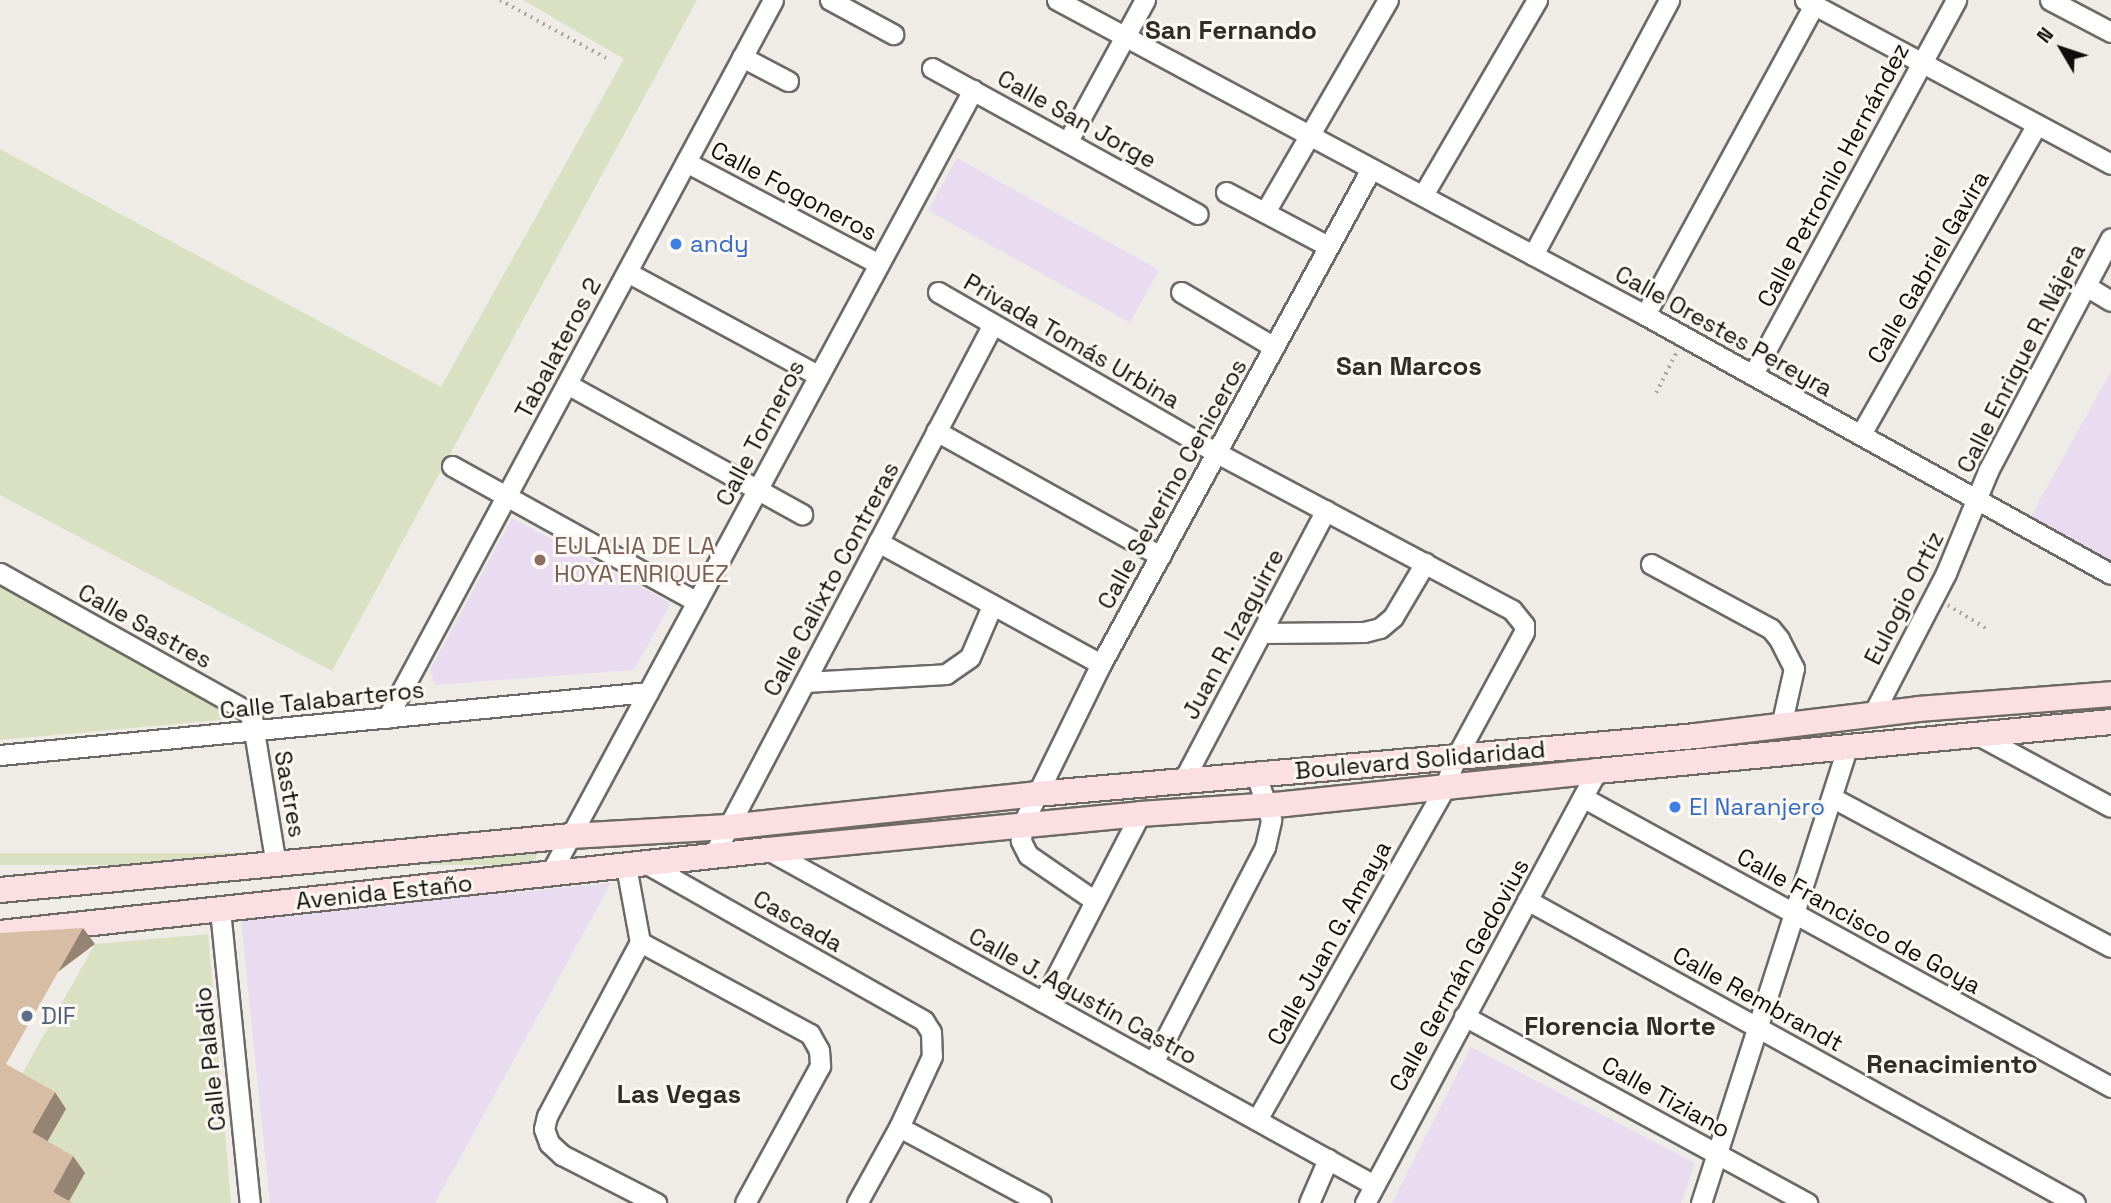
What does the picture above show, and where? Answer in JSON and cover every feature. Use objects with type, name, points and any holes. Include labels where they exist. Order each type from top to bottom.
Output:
[{"type":"main road","name":"Boulevard Solidaridad","points":[[728,827],[1183,780],[1696,736],[1917,709],[2111,694]]},
{"type":"main road","points":[[1917,709],[1919,740]]},
{"type":"main road","name":"Boulevard Solidaridad","points":[[768,850],[1139,814],[1444,789],[1597,771],[2111,722]]},
{"type":"main road","points":[[1696,736],[1699,761]]},
{"type":"main road","name":"Avenida Estaño","points":[[0,890],[570,836],[728,827]]},
{"type":"main road","name":"Avenida Estaño","points":[[0,933],[768,850]]},
{"type":"street","name":"Tabalateros 2","points":[[387,718],[773,0]]},
{"type":"street","points":[[830,0],[893,34]]},
{"type":"street","name":"Calle Orestes Pereyra","points":[[1057,0],[1645,315],[2111,573]]},
{"type":"street","points":[[1068,141],[1145,0]]},
{"type":"street","points":[[1265,212],[1388,0]]},
{"type":"street","points":[[1423,195],[1537,0]]},
{"type":"street","points":[[1533,255],[1669,0]]},
{"type":"street","name":"Calle Petronilo Hernández","points":[[1753,374],[1956,0]]},
{"type":"street","points":[[2050,0],[2111,32]]},
{"type":"street","points":[[1645,315],[1810,2],[2111,164]]},
{"type":"street","points":[[742,57],[789,81]]},
{"type":"street","name":"Calle San Jorge","points":[[932,68],[1198,214]]},
{"type":"street","name":"Calle Torneros","points":[[550,874],[973,90]]},
{"type":"street","name":"Calle Gabriel Gavira","points":[[1861,434],[2037,124]]},
{"type":"street","name":"Calle Fogoneros","points":[[686,162],[878,264]]},
{"type":"street","name":"Calle Severino Ceniceros","points":[[1022,825],[1101,664],[1371,169]]},
{"type":"street","points":[[1226,192],[1328,246]]},
{"type":"street","name":"Calle Enrique R. Nájera","points":[[1975,500],[2111,238]]},
{"type":"street","points":[[627,272],[819,376]]},
{"type":"street","points":[[2085,286],[2111,301]]},
{"type":"street","name":"Privada Tomás Urbina","points":[[938,292],[1217,453],[1425,563]]},
{"type":"street","points":[[1181,292],[1274,347]]},
{"type":"street","name":"Calle Calixto Contreras","points":[[713,856],[993,324]]},
{"type":"street","points":[[566,384],[802,514]]},
{"type":"street","points":[[936,432],[1161,556]]},
{"type":"street","points":[[452,467],[697,601]]},
{"type":"street","name":"Eulogio Ortíz","points":[[1872,716],[1934,597],[1966,527],[1975,500]]},
{"type":"street","name":"Juan R. Izaguirre","points":[[1183,780],[1326,510]]},
{"type":"street","points":[[878,542],[1101,664]]},
{"type":"street","points":[[1262,633],[1364,632],[1380,628],[1393,617],[1425,563]]},
{"type":"street","name":"Calle Juan G. Amaya","points":[[1257,1120],[1444,789],[1456,757],[1524,632],[1524,625],[1512,610],[1425,563]]},
{"type":"street","points":[[1651,564],[1771,629],[1794,668],[1781,726]]},
{"type":"street","name":"Calle Sastres","points":[[0,573],[231,701],[252,718],[254,731]]},
{"type":"street","points":[[804,682],[946,674],[959,668],[970,657],[992,606]]},
{"type":"street","name":"Calle Talabarteros","points":[[0,755],[648,692]]},
{"type":"street","name":"Sastres","points":[[254,731],[276,865]]},
{"type":"street","points":[[1976,734],[2111,807]]},
{"type":"street","points":[[1701,1203],[1796,914],[1847,747]]},
{"type":"street","name":"Calle Germán Gedovius","points":[[1365,1203],[1597,771]]},
{"type":"street","points":[[1153,1063],[1265,847],[1271,820],[1256,774]]},
{"type":"street","points":[[1833,798],[2111,947]]},
{"type":"street","name":"Calle Francisco de Goya","points":[[1584,799],[2111,1087]]},
{"type":"street","points":[[1043,1002],[1139,814]]},
{"type":"street","points":[[1022,825],[1021,841],[1028,855],[1095,901]]},
{"type":"street","name":"Calle J. Agustín Castro","points":[[768,850],[1374,1185]]},
{"type":"street","points":[[636,865],[640,942],[547,1116],[544,1129],[549,1143],[575,1163],[656,1203]]},
{"type":"street","name":"Cascada","points":[[636,865],[924,1020],[931,1032],[932,1056],[899,1127]]},
{"type":"street","name":"Calle Rembrandt","points":[[1528,900],[2075,1203]]},
{"type":"street","name":"Calle Paladio","points":[[220,910],[250,1203]]},
{"type":"street","points":[[640,942],[810,1034],[819,1050],[820,1066],[744,1203]]},
{"type":"street","name":"Calle Tiziano","points":[[1464,1016],[1807,1203]]},
{"type":"street","points":[[857,1203],[899,1127],[1041,1203]]},
{"type":"street","points":[[1309,1203],[1328,1159]]},
{"type":"path","points":[[500,0],[606,58]]},
{"type":"path","points":[[1656,393],[1685,337]]},
{"type":"path","points":[[1934,597],[1989,630]]},
{"type":"shaded area","points":[[957,158],[1159,270],[1130,322],[928,210]]},
{"type":"shaded area","points":[[2111,371],[2111,561],[2031,516]]},
{"type":"shaded area","name":"EULALIA DE LA HOYA ENRIQUEZ","points":[[512,518],[671,603],[634,670],[435,685],[430,670]]},
{"type":"shaded area","points":[[611,883],[435,1203],[270,1203],[241,919]]},
{"type":"shaded area","points":[[1471,1047],[1695,1163],[1681,1203],[1392,1203]]},
{"type":"green space","points":[[523,0],[697,0],[332,671],[0,495],[0,149],[441,387],[624,59]]},
{"type":"green space","points":[[0,584],[241,718],[0,740]]},
{"type":"green space","points":[[0,853],[536,853],[536,865],[0,865]]},
{"type":"green space","points":[[208,934],[231,1203],[68,1203],[18,1081],[95,944]]},
{"type":"building","name":"DIF","points":[[83,928],[6,1064],[55,1092],[32,1132],[73,1156],[53,1192],[73,1203],[0,1203],[0,933]]},
{"type":"place","name":"andy","points":[[676,244]]},
{"type":"place","name":"EULALIA DE LA HOYA ENRIQUEZ","points":[[540,560]]},
{"type":"place","name":"El Naranjero","points":[[1675,807]]},
{"type":"place","name":"DIF","points":[[27,1016]]},
{"type":"district","name":"San Fernando","points":[[1231,31]]},
{"type":"district","name":"San Marcos","points":[[1409,367]]},
{"type":"district","name":"Florencia Norte","points":[[1620,1027]]},
{"type":"district","name":"Renacimiento","points":[[1952,1065]]},
{"type":"district","name":"Las Vegas","points":[[679,1095]]}]
